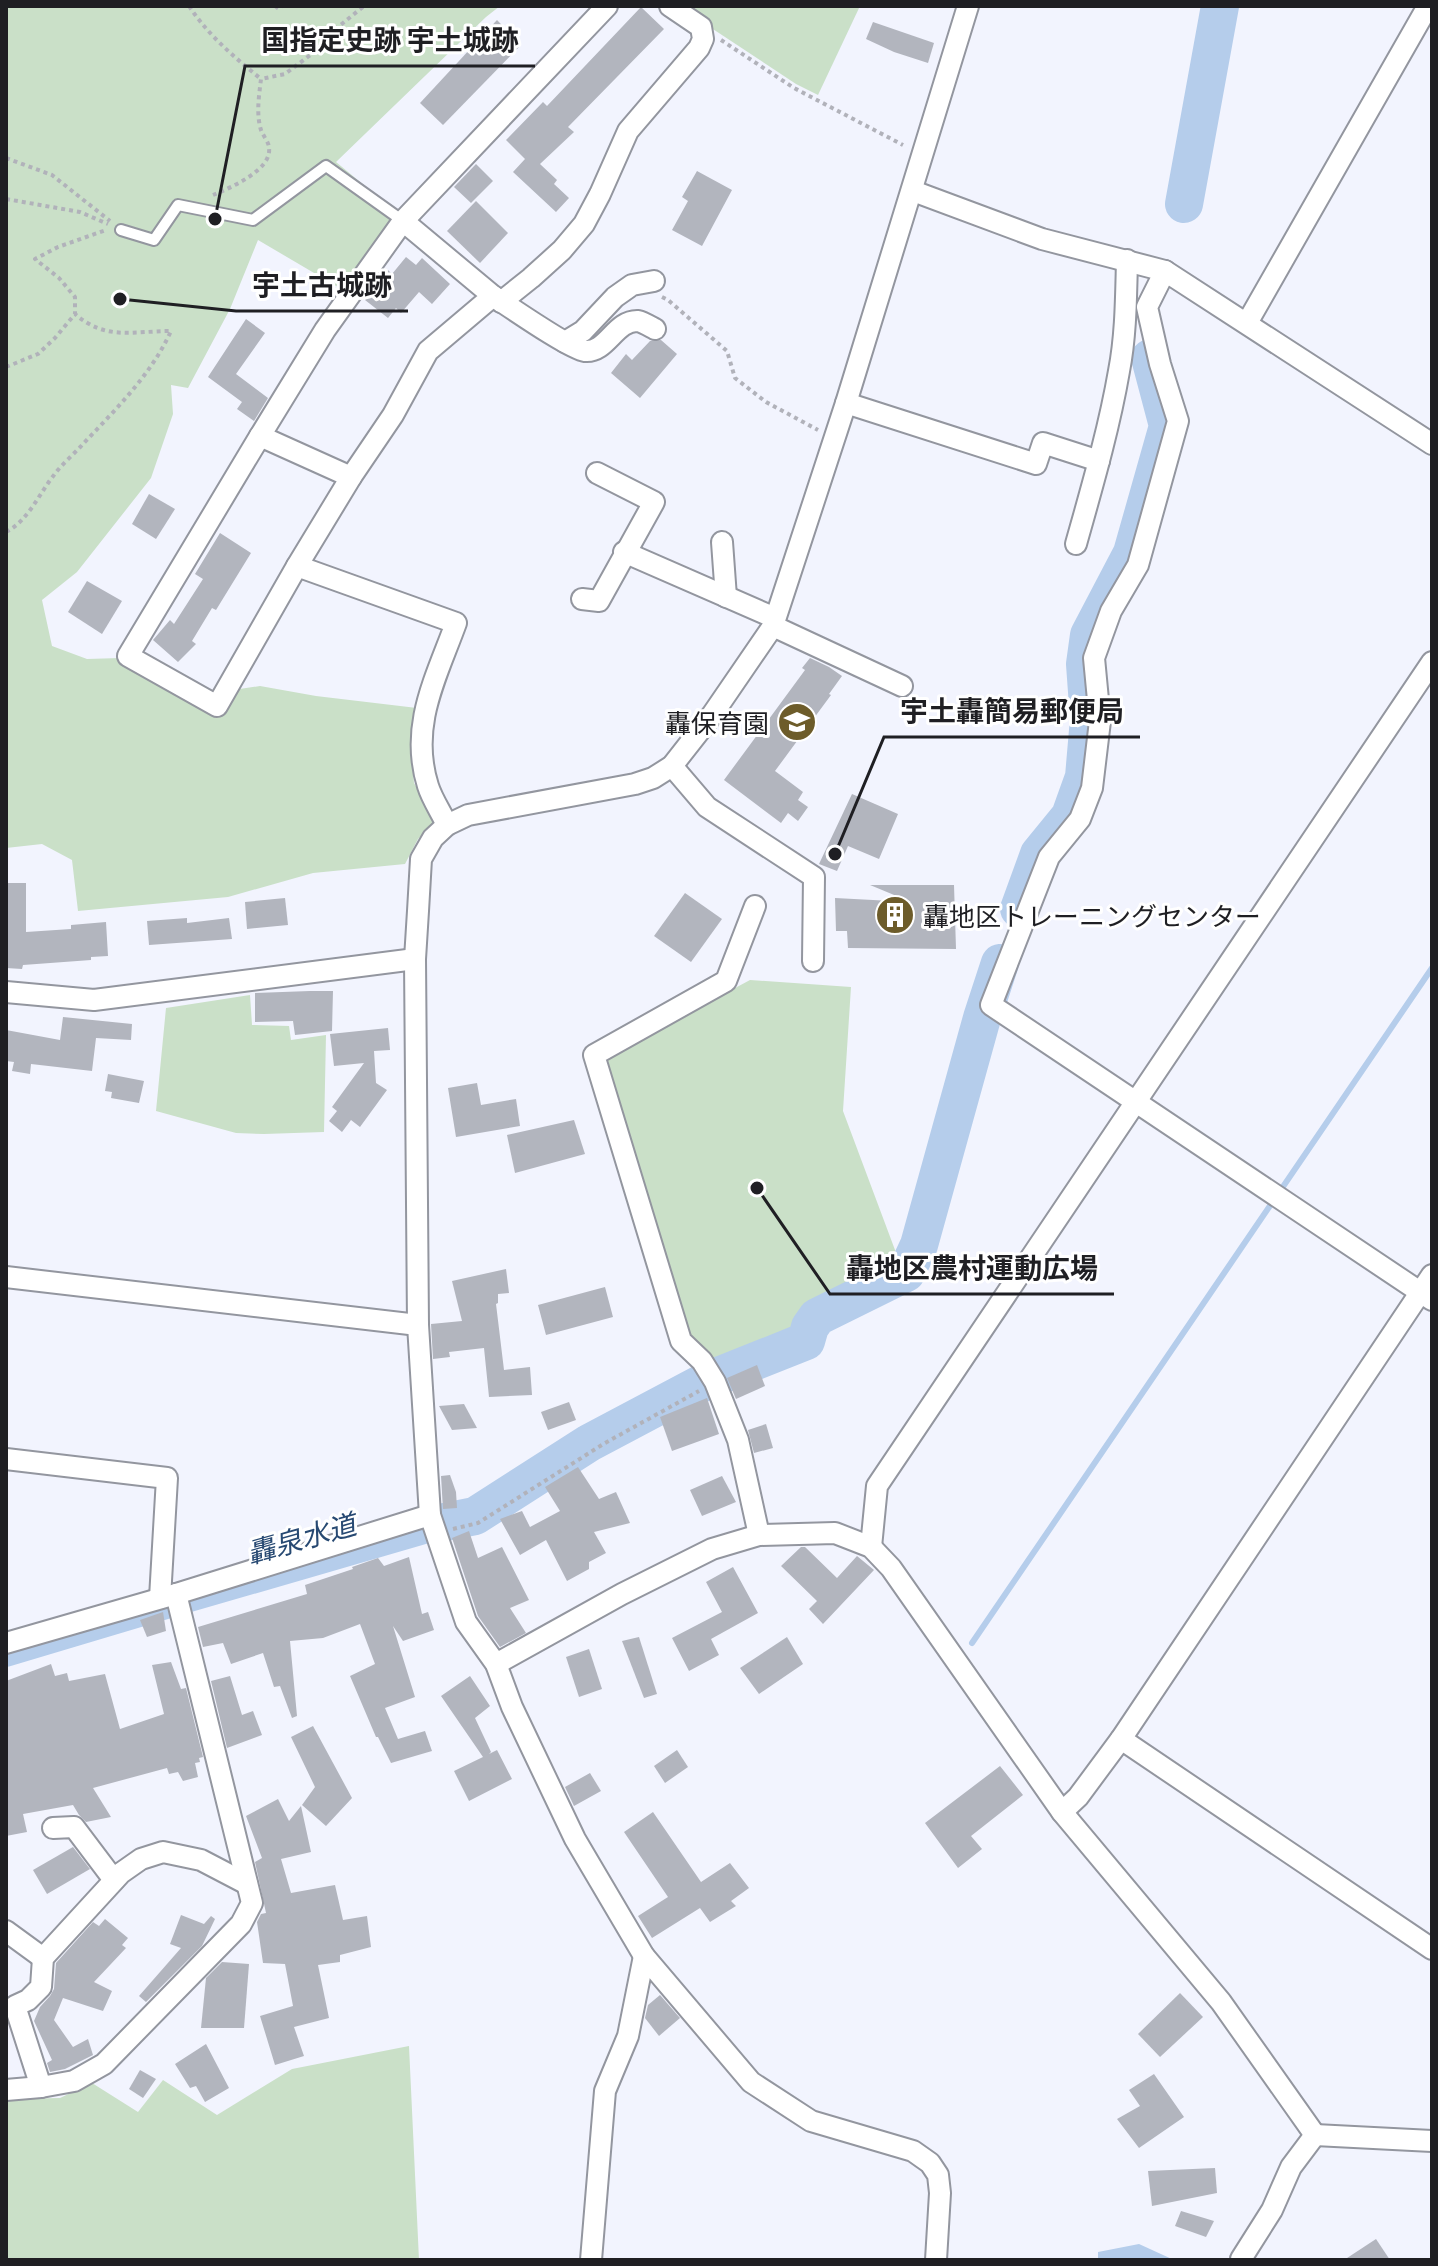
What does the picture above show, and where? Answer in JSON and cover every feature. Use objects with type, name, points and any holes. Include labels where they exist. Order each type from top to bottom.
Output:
[{"type":"street","points":[[607,6],[403,221],[325,330],[128,656],[217,706],[297,566],[393,415],[428,351],[497,299],[531,278],[562,250],[584,224],[628,131],[699,48],[703,39],[701,27],[670,6]]},
{"type":"street","points":[[936,2260],[940,2193],[938,2175],[930,2163],[913,2151],[811,2121],[751,2082],[644,1956],[575,1839],[512,1707],[496,1664],[466,1622],[432,1524],[418,1325],[415,959],[421,859],[433,838],[447,825],[468,815],[635,784],[653,778],[672,766],[712,715],[774,622],[913,191],[968,6]]},
{"type":"street","points":[[1247,323],[1428,6]]},
{"type":"street","points":[[913,191],[1042,239],[1165,271],[1432,444]]},
{"type":"street","points":[[403,221],[497,299],[584,351],[597,349],[623,325],[639,321],[655,329]]},
{"type":"street","points":[[1076,544],[1120,370],[1127,260]]},
{"type":"street","points":[[1062,1812],[1078,1797],[1121,1739],[1428,1289],[1136,1103],[991,1005],[1049,857],[1080,819],[1092,788],[1100,721],[1094,658],[1111,611],[1138,565],[1178,421],[1160,364],[1147,307],[1165,271]]},
{"type":"street","points":[[565,342],[583,331],[615,297],[632,285],[654,281]]},
{"type":"street","points":[[846,403],[1036,464],[1043,443],[1099,461]]},
{"type":"street","points":[[260,436],[351,477]]},
{"type":"street","points":[[582,599],[599,601],[654,502],[597,473]]},
{"type":"street","points":[[722,542],[726,597]]},
{"type":"street","points":[[624,552],[726,597],[902,686]]},
{"type":"street","points":[[297,566],[456,623],[423,711],[420,752],[428,787],[447,825]]},
{"type":"street","points":[[871,1547],[877,1486],[1432,662]]},
{"type":"street","points":[[672,766],[707,807],[814,877],[813,961]]},
{"type":"street","points":[[755,906],[726,981],[594,1055],[681,1341],[702,1361],[715,1382],[738,1440],[759,1535]]},
{"type":"street","points":[[6,992],[94,1000],[415,959]]},
{"type":"street","points":[[6,1277],[418,1325]]},
{"type":"street","points":[[6,1459],[167,1478],[168,1596],[252,1903],[241,1924],[104,2064],[74,2081],[6,2090]]},
{"type":"street","points":[[6,1643],[432,1524]]},
{"type":"street","points":[[496,1664],[634,1587],[712,1549],[759,1535],[835,1533],[871,1547],[891,1568],[1062,1812],[1221,2002],[1315,2135]]},
{"type":"street","points":[[1121,1739],[1432,1949]]},
{"type":"street","points":[[53,1828],[74,1827],[114,1880]]},
{"type":"street","points":[[41,2087],[15,2006],[28,2000],[41,1987],[43,1958],[114,1880],[141,1859],[163,1852],[201,1860],[247,1884]]},
{"type":"street","points":[[6,1931],[43,1958]]},
{"type":"street","points":[[591,2260],[605,2091],[628,2036],[644,1956]]},
{"type":"street","points":[[1315,2135],[1432,2141]]},
{"type":"street","points":[[1241,2259],[1272,2210],[1291,2167],[1315,2135]]},
{"type":"lane","points":[[121,230],[154,240],[178,205],[253,220],[326,166],[403,221]]},
{"type":"path","points":[[189,6],[226,50],[261,79]]},
{"type":"path","points":[[275,6],[279,9],[282,6]]},
{"type":"path","points":[[261,79],[285,74],[364,6]]},
{"type":"path","points":[[701,27],[794,88],[923,156]]},
{"type":"path","points":[[211,196],[236,186],[268,158],[270,146],[262,132],[258,110],[261,79]]},
{"type":"path","points":[[6,158],[52,175],[121,230]]},
{"type":"path","points":[[6,199],[80,212],[121,230]]},
{"type":"path","points":[[6,367],[38,354],[75,314],[75,297],[59,278],[35,259],[89,235],[121,230]]},
{"type":"path","points":[[632,285],[668,300],[727,351],[735,378],[745,386],[786,414],[835,438]]},
{"type":"path","points":[[6,532],[13,528],[55,474],[141,381],[160,356],[171,331],[113,333],[89,326],[75,314]]},
{"type":"path","points":[[432,1524],[478,1523],[605,1443],[715,1382]]},
{"type":"green space","points":[[6,6],[500,6],[336,162],[400,215],[343,290],[258,240],[230,309],[188,388],[171,385],[173,414],[151,478],[77,572],[42,600],[52,646],[87,659],[120,658],[217,714],[233,690],[260,686],[417,708],[411,745],[414,783],[436,821],[418,839],[405,864],[313,873],[228,897],[78,911],[72,860],[42,844],[6,848]]},
{"type":"green space","points":[[678,6],[860,6],[818,95],[796,84]]},
{"type":"green space","points":[[750,980],[851,987],[843,1111],[901,1266],[800,1319],[804,1334],[714,1371],[687,1340],[603,1059]]},
{"type":"green space","points":[[250,995],[252,1025],[289,1026],[291,1040],[326,1035],[324,1132],[236,1133],[156,1111],[166,1008]]},
{"type":"green space","points":[[409,2046],[419,2260],[6,2260],[6,2099],[60,2098],[92,2083],[138,2112],[163,2080],[217,2115],[292,2069]]},
{"type":"water","points":[[1139,2244],[1174,2260],[1098,2260],[1098,2252]]},
{"type":"building","points":[[641,7],[664,29],[568,127],[574,132],[540,164],[557,180],[554,184],[569,198],[556,212],[513,172],[525,159],[506,140],[543,102],[547,106]]},
{"type":"building","points":[[497,20],[521,45],[443,125],[420,103]]},
{"type":"building","points":[[873,22],[934,43],[928,63],[866,39]]},
{"type":"building","points":[[476,164],[493,181],[471,203],[454,187]]},
{"type":"building","points":[[697,171],[732,190],[702,246],[672,230],[688,201],[682,197]]},
{"type":"building","points":[[476,201],[508,233],[480,263],[447,231]]},
{"type":"building","points":[[406,257],[416,265],[422,258],[450,284],[432,304],[419,292],[401,313],[396,308],[388,318],[365,300],[388,270],[392,274]]},
{"type":"building","points":[[246,319],[265,333],[236,374],[268,398],[254,421],[237,409],[242,402],[208,377]]},
{"type":"building","points":[[661,340],[677,354],[640,398],[611,373],[626,354],[632,360],[650,341]]},
{"type":"building","points":[[149,494],[175,509],[156,539],[132,524]]},
{"type":"building","points":[[220,533],[251,553],[216,610],[212,608],[192,641],[196,644],[178,662],[153,640],[170,620],[174,624],[203,579],[195,574]]},
{"type":"building","points":[[87,581],[122,601],[102,634],[68,612]]},
{"type":"building","points":[[810,658],[842,676],[775,771],[803,792],[798,800],[808,807],[798,821],[788,813],[781,823],[724,780],[805,670],[802,668]]},
{"type":"building","points":[[852,794],[898,814],[879,859],[848,846],[837,871],[819,864]]},
{"type":"building","points":[[6,883],[26,883],[26,932],[71,929],[71,925],[106,922],[108,956],[23,965],[22,969],[6,968]]},
{"type":"building","name":"轟地区トレーニングセンター","points":[[870,885],[954,885],[956,949],[848,948],[847,931],[836,931],[835,898],[911,902]]},
{"type":"building","points":[[685,893],[722,919],[691,962],[654,936]]},
{"type":"building","points":[[285,898],[288,925],[247,929],[245,902]]},
{"type":"building","points":[[187,918],[187,923],[229,918],[232,939],[149,945],[147,921]]},
{"type":"building","points":[[333,991],[332,1031],[295,1035],[293,1021],[255,1022],[255,993]]},
{"type":"building","points":[[63,1017],[132,1024],[131,1040],[96,1038],[92,1071],[31,1064],[30,1074],[12,1071],[14,1062],[6,1061],[6,1030],[60,1040]]},
{"type":"building","points":[[388,1028],[390,1050],[374,1051],[376,1083],[387,1090],[360,1127],[351,1120],[342,1132],[329,1121],[337,1111],[332,1107],[364,1063],[334,1066],[330,1034]]},
{"type":"building","points":[[108,1074],[144,1081],[139,1103],[111,1098],[112,1092],[105,1091]]},
{"type":"building","points":[[477,1083],[481,1105],[516,1099],[520,1126],[456,1137],[448,1088]]},
{"type":"building","points":[[574,1120],[585,1154],[515,1173],[507,1135]]},
{"type":"building","points":[[506,1269],[509,1293],[498,1294],[496,1304],[504,1370],[530,1367],[532,1395],[489,1397],[484,1348],[449,1352],[450,1357],[433,1359],[431,1324],[462,1321],[452,1281]]},
{"type":"building","points":[[605,1287],[613,1317],[546,1335],[538,1305]]},
{"type":"building","points":[[757,1365],[765,1386],[736,1399],[727,1378]]},
{"type":"building","points":[[707,1398],[719,1434],[672,1451],[660,1417]]},
{"type":"building","points":[[569,1402],[576,1420],[548,1430],[541,1412]]},
{"type":"building","points":[[464,1404],[477,1428],[452,1430],[439,1406]]},
{"type":"building","points":[[766,1424],[773,1448],[754,1453],[748,1430]]},
{"type":"building","points":[[578,1467],[599,1499],[616,1492],[630,1523],[594,1532],[606,1553],[589,1562],[589,1569],[567,1581],[546,1540],[520,1555],[500,1519],[522,1511],[530,1527],[560,1511],[545,1487]]},
{"type":"building","points":[[450,1475],[457,1508],[443,1509],[441,1476]]},
{"type":"building","points":[[722,1476],[736,1502],[702,1516],[690,1490]]},
{"type":"building","points":[[469,1531],[478,1558],[502,1547],[529,1600],[510,1608],[526,1633],[500,1647],[478,1616],[452,1538]]},
{"type":"building","points":[[801,1547],[805,1547],[837,1578],[857,1556],[874,1570],[823,1624],[809,1609],[817,1601],[781,1566]]},
{"type":"building","points":[[409,1557],[422,1614],[428,1612],[434,1630],[403,1641],[393,1626],[415,1697],[385,1708],[398,1739],[425,1731],[432,1751],[391,1763],[376,1737],[350,1676],[375,1664],[360,1624],[323,1638],[290,1641],[297,1716],[292,1718],[280,1686],[274,1687],[263,1653],[231,1664],[223,1643],[203,1647],[198,1627],[307,1594],[305,1585],[378,1558],[384,1566]]},
{"type":"building","points":[[733,1567],[758,1613],[711,1639],[719,1655],[689,1671],[672,1638],[722,1612],[706,1582]]},
{"type":"building","points":[[163,1612],[166,1631],[147,1637],[140,1620]]},
{"type":"building","points":[[639,1637],[657,1694],[644,1698],[622,1641]]},
{"type":"building","points":[[787,1637],[803,1664],[759,1694],[740,1668]]},
{"type":"building","points":[[589,1649],[602,1689],[579,1697],[566,1657]]},
{"type":"building","points":[[171,1662],[181,1689],[186,1688],[203,1757],[195,1763],[198,1777],[183,1781],[178,1772],[169,1774],[167,1768],[93,1788],[111,1817],[86,1822],[73,1805],[23,1814],[27,1832],[6,1836],[6,1681],[51,1664],[55,1676],[67,1673],[69,1681],[105,1674],[120,1729],[164,1714],[152,1665]]},
{"type":"building","points":[[230,1676],[242,1715],[253,1711],[262,1735],[227,1748],[211,1681]]},
{"type":"building","points":[[470,1676],[490,1706],[475,1718],[491,1752],[489,1754],[497,1750],[512,1779],[469,1801],[454,1771],[483,1757],[441,1696]]},
{"type":"building","points":[[313,1726],[352,1798],[326,1826],[302,1805],[315,1787],[291,1737]]},
{"type":"building","points":[[677,1750],[688,1767],[665,1783],[654,1766]]},
{"type":"building","points":[[1000,1766],[1023,1795],[971,1836],[982,1849],[958,1868],[925,1823]]},
{"type":"building","points":[[590,1773],[601,1791],[574,1806],[565,1787]]},
{"type":"building","points":[[278,1799],[289,1821],[301,1806],[311,1852],[281,1859],[291,1893],[335,1885],[343,1920],[367,1916],[371,1947],[340,1955],[340,1962],[318,1965],[329,2018],[294,2027],[304,2056],[275,2065],[260,2016],[293,2006],[285,1964],[263,1963],[257,1922],[261,1914],[266,1913],[255,1862],[262,1858],[246,1816]]},
{"type":"building","points":[[653,1812],[701,1882],[730,1863],[749,1888],[731,1901],[736,1906],[710,1922],[700,1908],[652,1938],[638,1916],[668,1897],[624,1832]]},
{"type":"building","points":[[73,1847],[90,1869],[47,1894],[33,1870]]},
{"type":"building","points":[[181,1915],[204,1924],[211,1916],[215,1919],[202,1946],[146,2002],[139,1996],[181,1948],[170,1944]]},
{"type":"building","points":[[105,1919],[128,1938],[122,1945],[126,1948],[94,1982],[112,1991],[103,2011],[63,1998],[54,2020],[73,2047],[88,2039],[93,2055],[65,2069],[50,2072],[47,2063],[52,2060],[34,2021],[54,1989],[56,1963],[93,1922],[99,1926]]},
{"type":"building","points":[[222,1962],[249,1964],[244,2028],[201,2028],[206,1978]]},
{"type":"building","points":[[1180,1993],[1203,2017],[1160,2057],[1138,2034]]},
{"type":"building","points":[[660,1995],[680,2018],[659,2036],[645,2018],[648,2005]]},
{"type":"building","points":[[206,2044],[229,2088],[205,2102],[196,2086],[190,2088],[175,2064]]},
{"type":"building","points":[[140,2070],[156,2079],[143,2098],[129,2089]]},
{"type":"building","points":[[1154,2074],[1184,2117],[1139,2148],[1117,2119],[1140,2106],[1129,2090]]},
{"type":"building","points":[[1215,2168],[1217,2193],[1152,2206],[1148,2171]]},
{"type":"building","points":[[1181,2211],[1214,2221],[1206,2237],[1175,2226]]},
{"type":"building","points":[[1376,2239],[1390,2260],[1344,2260]]},
{"type":"waterway","points":[[1184,204],[1220,6]]},
{"type":"waterway","points":[[1019,909],[1039,854],[1070,816],[1084,777],[1089,719],[1085,664],[1089,635],[1132,553],[1168,426],[1150,358]]},
{"type":"waterway","points":[[445,1522],[475,1516],[589,1443],[706,1381],[806,1341],[817,1317],[906,1273],[919,1245],[1000,963]]},
{"type":"waterway","points":[[972,1643],[1432,968]]},
{"type":"waterway","name":"轟泉水道","points":[[190,1601],[428,1532]]},
{"type":"waterway","name":"轟泉水道","points":[[6,1656],[170,1607]]},
{"type":"place","name":"国指定史跡 宇土城跡","points":[[215,219]]},
{"type":"place","name":"宇土古城跡","points":[[120,299]]},
{"type":"place","name":"轟保育園","points":[[797,722]]},
{"type":"place","name":"宇土轟簡易郵便局","points":[[835,854]]},
{"type":"place","name":"轟地区トレーニングセンター","points":[[895,915]]},
{"type":"place","name":"轟地区農村運動広場","points":[[757,1188]]}]
